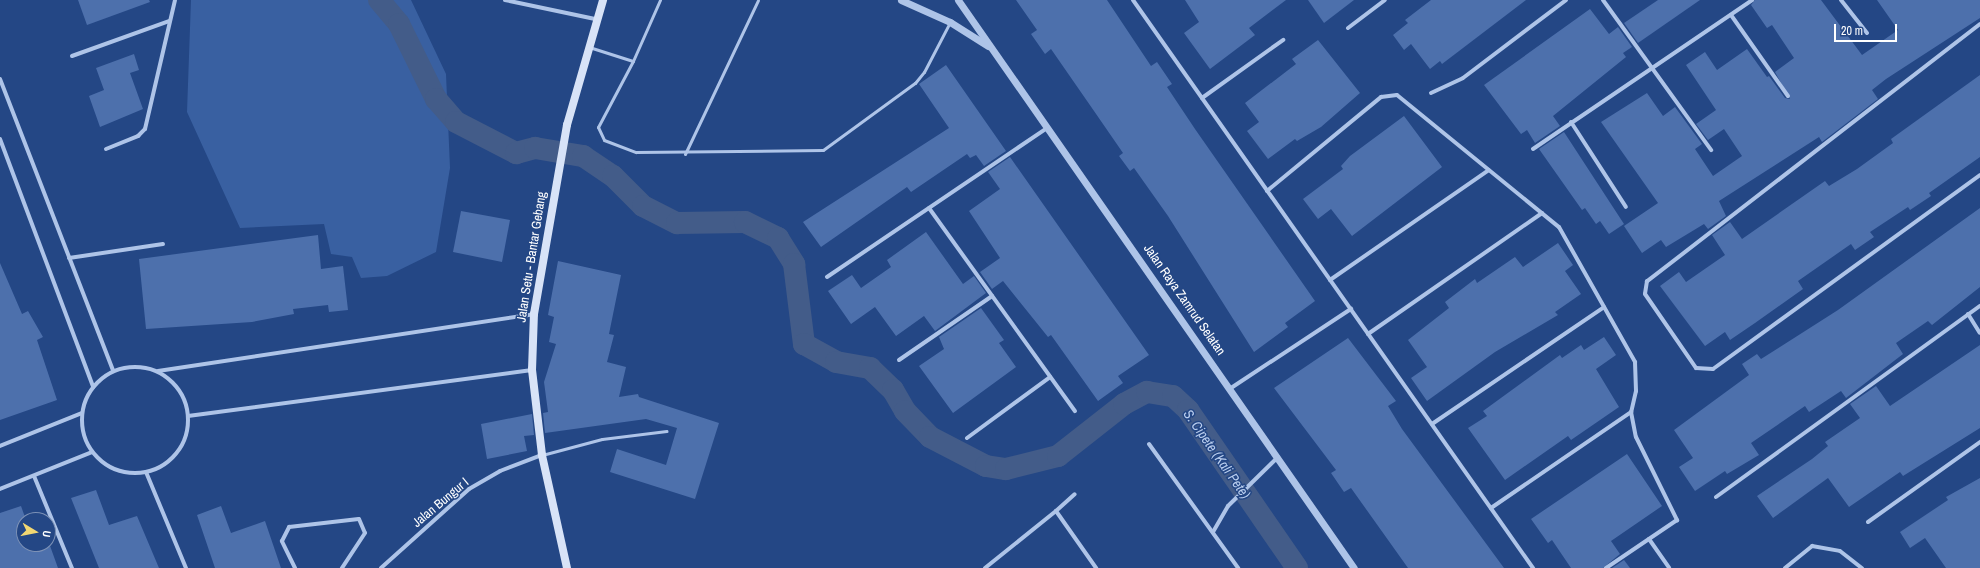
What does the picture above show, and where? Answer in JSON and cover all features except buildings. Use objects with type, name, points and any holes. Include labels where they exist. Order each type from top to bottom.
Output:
[{"type":"main road","name":"Jalan Setu - Bantar Gebang","points":[[568,568],[542,455],[532,370],[534,314],[567,125],[589,47],[595,19],[603,0]]},
{"type":"street","points":[[106,149],[138,136],[145,129],[175,0]]},
{"type":"street","points":[[505,0],[595,19]]},
{"type":"street","name":"Jalan Raya Zamrud Selatan","points":[[901,0],[950,22],[992,48]]},
{"type":"street","name":"Jalan Raya Zamrud Selatan","points":[[958,0],[1231,388],[1354,568]]},
{"type":"street","points":[[1139,0],[1134,1],[1533,568]]},
{"type":"street","points":[[1348,28],[1385,0]]},
{"type":"street","points":[[1431,93],[1463,78],[1566,0]]},
{"type":"street","points":[[1603,0],[1711,150]]},
{"type":"street","points":[[1533,149],[1571,122],[1653,69],[1752,0]]},
{"type":"street","points":[[1841,0],[1867,33]]},
{"type":"street","points":[[1731,15],[1788,96]]},
{"type":"street","points":[[72,56],[169,21]]},
{"type":"street","points":[[1980,24],[1647,281],[1645,294],[1696,368],[1713,369],[1980,176]]},
{"type":"street","points":[[1202,98],[1283,40]]},
{"type":"street","points":[[0,79],[113,371]]},
{"type":"street","points":[[1267,191],[1381,97],[1396,95],[1559,227],[1635,362],[1636,391],[1631,412],[1636,437],[1677,520],[1606,568]]},
{"type":"street","points":[[1571,122],[1626,207]]},
{"type":"street","points":[[827,277],[1048,128]]},
{"type":"street","points":[[0,139],[92,387]]},
{"type":"street","points":[[1330,280],[1488,170]]},
{"type":"street","points":[[929,208],[1075,411]]},
{"type":"street","points":[[1368,334],[1542,213]]},
{"type":"street","points":[[69,258],[163,244]]},
{"type":"street","points":[[899,360],[992,296]]},
{"type":"street","points":[[1716,498],[1980,306]]},
{"type":"street","points":[[1432,424],[1604,307]]},
{"type":"street","points":[[1231,388],[1351,309]]},
{"type":"street","points":[[158,371],[182,395],[188,416],[183,444],[173,457],[146,472],[116,470],[92,452],[82,427],[82,413],[92,387],[113,371],[128,367],[158,371],[534,314]]},
{"type":"street","points":[[1968,314],[1980,333]]},
{"type":"street","points":[[188,416],[532,370]]},
{"type":"street","points":[[968,438],[1050,377]]},
{"type":"street","points":[[1491,508],[1631,412]]},
{"type":"street","points":[[0,446],[82,413]]},
{"type":"street","points":[[1868,522],[1980,442]]},
{"type":"street","points":[[1149,444],[1238,568]]},
{"type":"street","points":[[0,489],[92,452]]},
{"type":"street","name":"Jalan Bungur I","points":[[382,568],[469,489],[500,471],[542,455]]},
{"type":"street","points":[[1213,532],[1228,506],[1278,457]]},
{"type":"street","points":[[146,472],[186,568]]},
{"type":"street","points":[[34,476],[72,568]]},
{"type":"street","points":[[985,568],[1076,494]]},
{"type":"street","points":[[1056,511],[1096,568]]},
{"type":"street","points":[[295,568],[282,541],[289,527],[359,519],[365,533],[342,568]]},
{"type":"street","points":[[1649,539],[1669,568]]},
{"type":"street","points":[[1785,568],[1812,546],[1840,550],[1862,568]]},
{"type":"lane","points":[[660,0],[633,61],[598,127],[604,140],[636,152],[685,154],[823,150],[915,83],[924,72],[950,22]]},
{"type":"lane","points":[[685,154],[758,0]]},
{"type":"lane","points":[[589,47],[633,61]]},
{"type":"lane","points":[[542,455],[602,439],[667,431]]},
{"type":"shaded area","points":[[191,0],[411,0],[446,74],[450,168],[436,252],[387,276],[361,278],[352,257],[331,254],[324,224],[240,228],[187,112]]},
{"type":"waterway","name":"S. Cipete (Kali Pete)","points":[[379,0],[399,24],[436,99],[456,122],[516,153],[535,148],[583,156],[613,176],[643,206],[677,223],[745,222],[778,238],[794,264],[804,344],[836,362],[870,368],[893,390],[905,411],[930,437],[986,466],[1006,469],[1058,456],[1124,404],[1147,392],[1173,396],[1188,410],[1297,568]]}]
